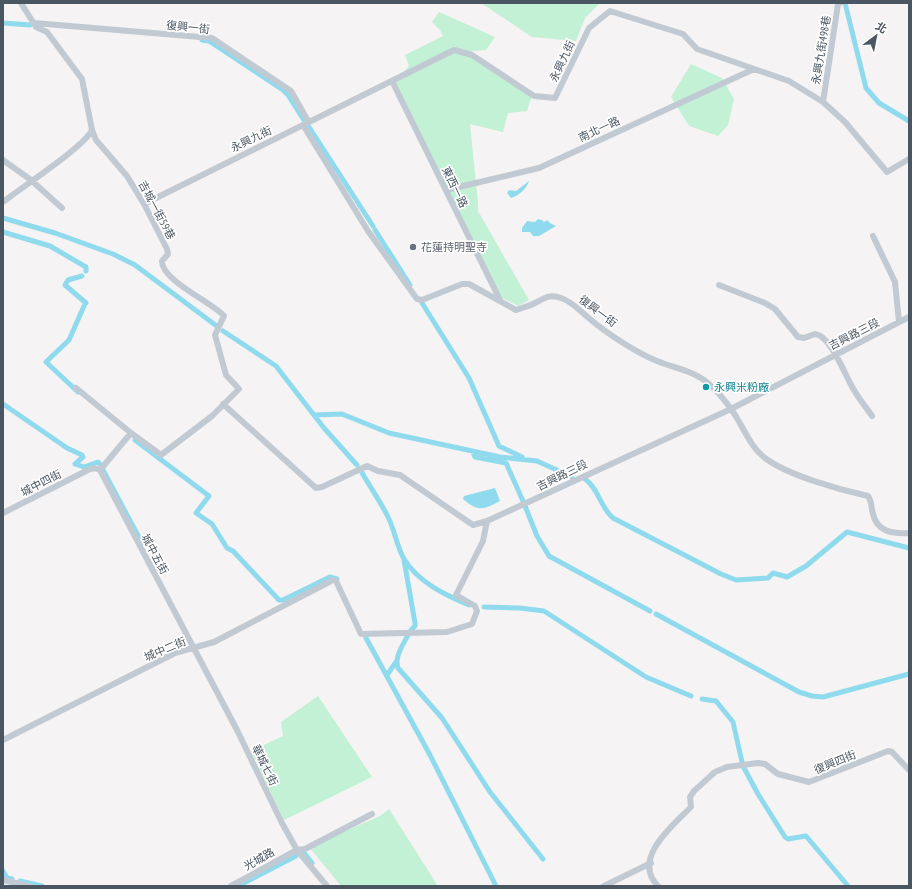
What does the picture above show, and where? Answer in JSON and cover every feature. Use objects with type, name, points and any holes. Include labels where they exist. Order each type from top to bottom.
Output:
[{"type":"street","name":"吉城一街59巷","points":[[21,3],[36,27],[47,32],[82,79],[85,88],[92,130],[99,145],[127,176],[144,204],[167,249],[168,254],[162,261],[162,264],[171,277],[224,316],[215,335],[226,375],[238,389],[212,416],[161,455],[131,433]]},
{"type":"street","name":"永興九街498巷","points":[[823,102],[838,4],[840,3]]},
{"type":"street","name":"永興九街","points":[[144,204],[454,50],[472,55],[534,96],[555,98],[589,28],[610,11],[683,34],[697,49],[789,81],[823,102],[845,122],[886,172],[909,160]]},
{"type":"street","name":"復興一街","points":[[34,23],[212,38],[291,91],[306,123],[368,231],[417,299],[422,300],[462,284],[469,284],[516,310],[535,304],[542,298],[552,296],[561,298],[576,306],[600,326],[645,356],[704,380],[731,408],[756,450],[766,459],[784,470],[868,496],[871,501],[873,516],[883,530],[890,533],[909,533]]},
{"type":"street","name":"南北一路","points":[[446,190],[538,168],[754,69]]},
{"type":"street","name":"東西一路","points":[[392,81],[500,301]]},
{"type":"street","points":[[3,202],[30,180],[78,147],[90,135],[92,130]]},
{"type":"street","points":[[3,160],[30,180],[62,208]]},
{"type":"street","points":[[873,236],[895,282],[899,322]]},
{"type":"street","points":[[719,285],[765,303],[775,309],[798,337],[804,338],[819,334],[836,355],[854,390],[872,416]]},
{"type":"street","name":"吉興路三段","points":[[487,521],[731,408],[909,317]]},
{"type":"street","points":[[76,388],[131,433],[100,470]]},
{"type":"street","points":[[223,404],[316,488],[322,488],[367,466],[378,471],[400,475],[473,525],[487,521]]},
{"type":"street","name":"城中四街","points":[[3,513],[88,470],[94,468],[100,470]]},
{"type":"street","name":"城中五街","points":[[100,470],[193,647]]},
{"type":"street","name":"城中二街","points":[[3,740],[175,653],[214,642],[333,580],[336,581],[361,634],[447,632],[472,624],[477,611],[475,606],[456,595],[483,540],[487,521]]},
{"type":"street","name":"華城七街","points":[[193,647],[237,730],[282,823],[297,850],[327,886]]},
{"type":"street","name":"復興四街","points":[[658,886],[652,879],[651,863],[657,841],[691,807],[690,797],[694,791],[715,772],[758,763],[765,764],[778,774],[809,782],[888,751],[892,752],[909,770]]},
{"type":"street","name":"光城路","points":[[231,886],[297,850],[305,849],[372,814]]},
{"type":"street","points":[[604,886],[651,863]]},
{"type":"street","points":[[3,880],[6,886]]},
{"type":"street","points":[[3,880],[29,886]]},
{"type":"green space","points":[[481,3],[600,3],[585,18],[576,41],[532,37]]},
{"type":"green space","points":[[439,12],[495,37],[486,50],[472,51],[470,53],[532,96],[527,111],[508,113],[503,132],[470,124],[478,211],[529,300],[518,306],[497,295],[395,82],[409,66],[405,55],[443,36],[440,30],[432,22]]},
{"type":"green space","points":[[691,64],[722,78],[734,99],[728,125],[718,136],[689,126],[671,97]]},
{"type":"green space","points":[[318,696],[372,777],[284,820],[251,751],[283,736],[281,722]]},
{"type":"green space","points":[[389,809],[438,886],[341,886],[309,847],[380,816]]},
{"type":"water","points":[[529,181],[525,189],[520,194],[511,198],[507,193],[509,190],[516,191]]},
{"type":"water","points":[[538,219],[544,222],[547,220],[556,226],[539,236],[533,236],[530,232],[522,232],[522,228],[527,221],[535,222]]},
{"type":"water","points":[[495,488],[500,501],[485,508],[477,508],[463,499],[464,496]]},
{"type":"waterway","points":[[845,3],[866,88],[879,103],[909,121]]},
{"type":"waterway","points":[[3,23],[30,25]]},
{"type":"waterway","points":[[202,40],[209,41],[283,90],[288,95],[304,120]]},
{"type":"waterway","points":[[307,124],[373,226]]},
{"type":"waterway","points":[[3,218],[55,233],[113,254],[135,265],[218,327]]},
{"type":"waterway","points":[[375,230],[410,285]]},
{"type":"waterway","points":[[3,232],[50,246],[86,267],[86,271]]},
{"type":"waterway","points":[[82,276],[68,280],[65,285],[86,303]]},
{"type":"waterway","points":[[422,303],[469,378],[499,446],[522,457]]},
{"type":"waterway","points":[[78,392],[46,362],[69,340],[84,306]]},
{"type":"waterway","points":[[223,331],[276,366],[324,428],[357,465]]},
{"type":"waterway","points":[[3,404],[67,448],[82,455],[83,457],[75,464],[84,467],[98,462],[101,465]]},
{"type":"waterway","points":[[314,415],[342,414],[389,433],[500,457],[537,461],[572,477]]},
{"type":"waterway","points":[[135,440],[209,496],[196,513],[212,524],[227,548],[233,551],[279,600],[283,600],[330,577],[337,579]]},
{"type":"waterway","points":[[472,451],[475,457],[506,463],[523,501]]},
{"type":"waterway","points":[[103,470],[142,543]]},
{"type":"waterway","points":[[361,471],[386,513],[404,559],[410,567],[424,581],[433,587],[469,605]]},
{"type":"waterway","points":[[585,479],[590,483],[605,509],[613,518],[721,574],[736,580],[768,578],[773,573],[787,577],[806,566],[847,532],[909,548]]},
{"type":"waterway","points":[[525,506],[537,536],[549,556],[650,611]]},
{"type":"waterway","points":[[404,560],[415,623],[415,626],[411,630]]},
{"type":"waterway","points":[[484,607],[520,608],[544,611],[646,677],[691,696]]},
{"type":"waterway","points":[[656,614],[799,692],[812,696],[823,697],[909,674]]},
{"type":"waterway","points":[[408,635],[398,655],[398,668],[442,718],[490,792],[543,859]]},
{"type":"waterway","points":[[366,638],[430,755],[496,886]]},
{"type":"waterway","points":[[387,675],[396,662]]},
{"type":"waterway","points":[[702,699],[716,701],[733,722],[742,762]]},
{"type":"waterway","points":[[743,766],[758,794],[785,837],[788,839],[806,836],[848,886]]},
{"type":"waterway","points":[[304,853],[312,863]]},
{"type":"waterway","points":[[238,886],[296,856]]},
{"type":"waterway","points":[[3,871],[7,878],[12,879]]},
{"type":"waterway","points":[[20,881],[42,886]]},
{"type":"place","name":"花蓮持明聖寺","points":[[413,247]]},
{"type":"place","name":"永興米粉廠","points":[[706,387]]}]
